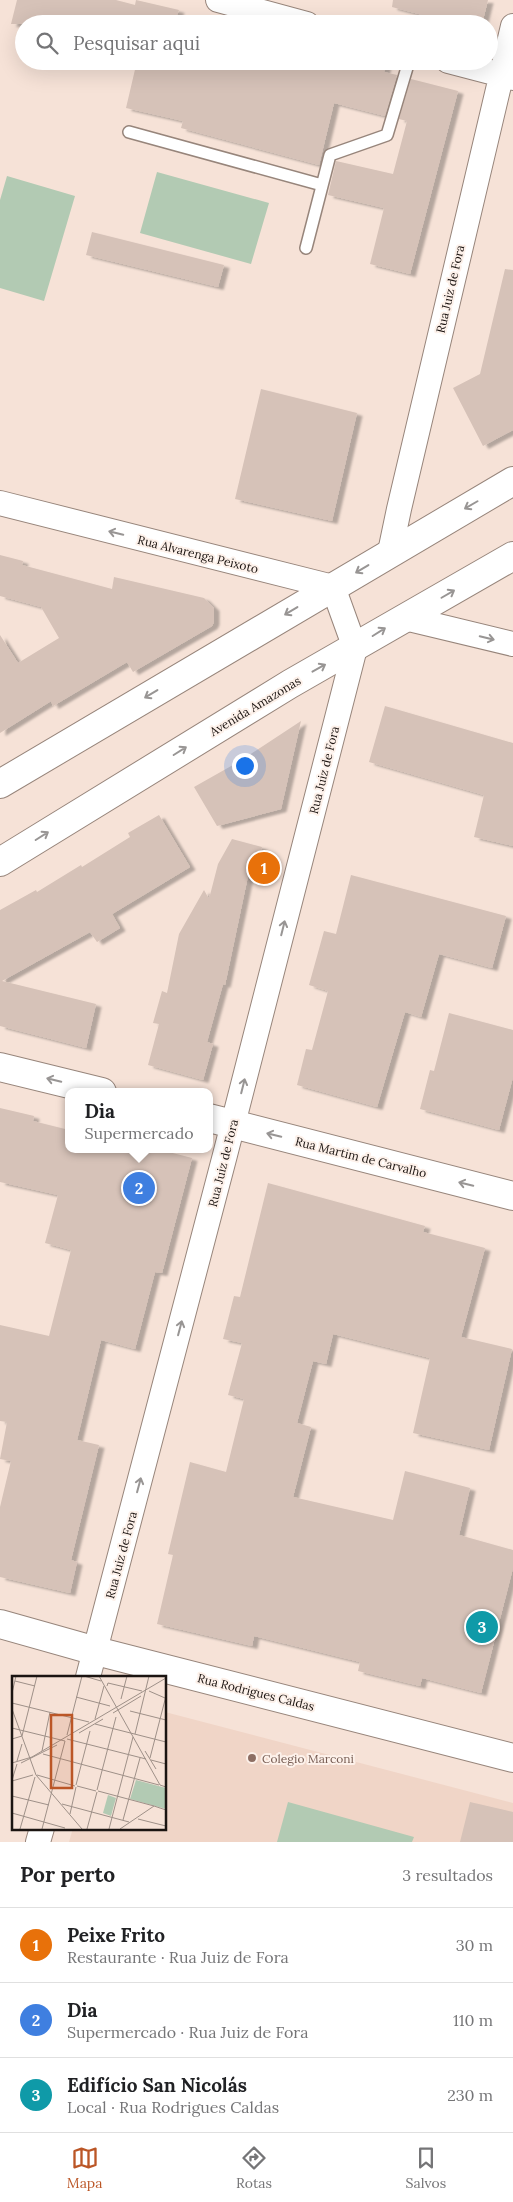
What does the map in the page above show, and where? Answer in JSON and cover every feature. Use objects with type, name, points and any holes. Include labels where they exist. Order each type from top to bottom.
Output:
[{"type":"main road","points":[[0,784],[513,481]]},
{"type":"main road","name":"Avenida Amazonas","points":[[0,862],[290,684],[513,556]]},
{"type":"main road","points":[[0,1066],[86,1088]]},
{"type":"main road","name":"Rua Martim de Carvalho","points":[[221,1122],[513,1196]]},
{"type":"main road","name":"Rua Rodrigues Caldas","points":[[0,1624],[96,1651],[513,1758]]},
{"type":"street","points":[[218,0],[274,15]]},
{"type":"street","name":"Rua Juiz de Fora","points":[[390,552],[399,509],[507,77],[513,26]]},
{"type":"street","points":[[481,70],[507,77]]},
{"type":"street","name":"Rua Alvarenga Peixoto","points":[[0,503],[333,586]]},
{"type":"street","points":[[333,586],[355,648]]},
{"type":"street","points":[[406,618],[513,644]]},
{"type":"street","name":"Rua Juiz de Fora","points":[[88,1676],[96,1651],[221,1122],[355,648]]},
{"type":"lane","points":[[306,248],[330,155],[387,134],[406,70]]},
{"type":"lane","points":[[129,132],[322,185]]},
{"type":"shaded area","name":"Colegio Marconi","points":[[166,1712],[513,1803],[513,1842],[69,1842],[72,1830],[166,1830]]},
{"type":"green space","points":[[157,172],[269,203],[251,264],[140,233]]},
{"type":"green space","points":[[7,176],[75,196],[44,301],[0,288],[0,200]]},
{"type":"green space","points":[[288,1802],[414,1837],[412,1842],[277,1842]]},
{"type":"building","points":[[17,0],[116,0],[135,5],[136,0],[179,10],[177,15],[15,15],[15,24],[11,24]]},
{"type":"building","points":[[393,0],[488,0],[484,15],[423,15],[392,7]]},
{"type":"building","points":[[135,70],[385,70],[384,72],[397,75],[385,116],[334,103],[319,165],[181,128],[183,121],[126,108]]},
{"type":"building","points":[[411,79],[458,91],[410,274],[370,264],[384,208],[328,195],[336,161],[393,174],[407,121],[399,119]]},
{"type":"building","points":[[92,232],[224,265],[218,287],[86,255]]},
{"type":"building","points":[[505,269],[513,270],[513,430],[483,446],[453,388],[480,374]]},
{"type":"building","points":[[261,389],[357,413],[332,521],[235,499]]},
{"type":"building","points":[[0,555],[23,561],[22,565],[112,589],[114,577],[204,598],[214,608],[214,622],[212,626],[133,672],[127,662],[53,706],[51,701],[0,733],[0,635],[18,663],[59,638],[41,607],[0,596]]},
{"type":"building","points":[[385,706],[513,743],[513,846],[474,837],[484,795],[369,762]]},
{"type":"building","points":[[301,721],[281,809],[217,826],[194,787],[240,761]]},
{"type":"building","points":[[159,815],[190,867],[112,914],[120,928],[97,942],[90,932],[2,981],[96,1004],[86,1048],[0,1026],[0,910],[36,890],[37,892],[81,865],[82,867],[130,837],[128,833]]},
{"type":"building","points":[[232,839],[262,847],[253,878],[248,876],[225,985],[223,984],[207,1042],[213,1044],[203,1080],[148,1065],[159,1024],[153,1023],[162,991],[167,993],[179,934],[204,890],[209,899],[218,864]]},
{"type":"building","points":[[351,875],[506,916],[492,968],[439,954],[421,1017],[405,1012],[377,1107],[297,1085],[306,1049],[312,1050],[328,991],[309,985],[324,931],[336,934]]},
{"type":"building","points":[[449,1013],[513,1030],[513,1077],[499,1130],[420,1109],[430,1070],[434,1071]]},
{"type":"building","points":[[0,1108],[34,1116],[33,1121],[65,1129],[65,1153],[173,1153],[192,1158],[162,1273],[155,1272],[135,1349],[101,1340],[77,1440],[99,1445],[71,1560],[77,1562],[70,1593],[0,1577],[0,1507],[11,1461],[0,1459],[7,1422],[0,1421],[0,1325],[49,1336],[71,1250],[45,1243],[58,1195],[0,1182]]},
{"type":"building","points":[[268,1183],[425,1226],[423,1232],[485,1248],[461,1337],[512,1349],[489,1450],[413,1433],[430,1358],[333,1334],[326,1364],[313,1361],[297,1423],[311,1427],[293,1497],[393,1520],[405,1471],[470,1488],[459,1535],[513,1550],[513,1568],[481,1693],[422,1678],[420,1686],[358,1671],[360,1662],[254,1636],[252,1646],[157,1624],[173,1555],[168,1554],[190,1462],[226,1472],[244,1399],[228,1395],[242,1343],[223,1339],[234,1296],[240,1297]]},
{"type":"building","points":[[470,1802],[513,1812],[513,1842],[460,1842]]},
{"type":"place","name":"Peixe Frito","points":[[264,868]]},
{"type":"place","name":"Dia","points":[[139,1188]]},
{"type":"place","name":"Edifício San Nicolás","points":[[482,1627]]},
{"type":"place","name":"Colegio Marconi","points":[[252,1758]]}]
